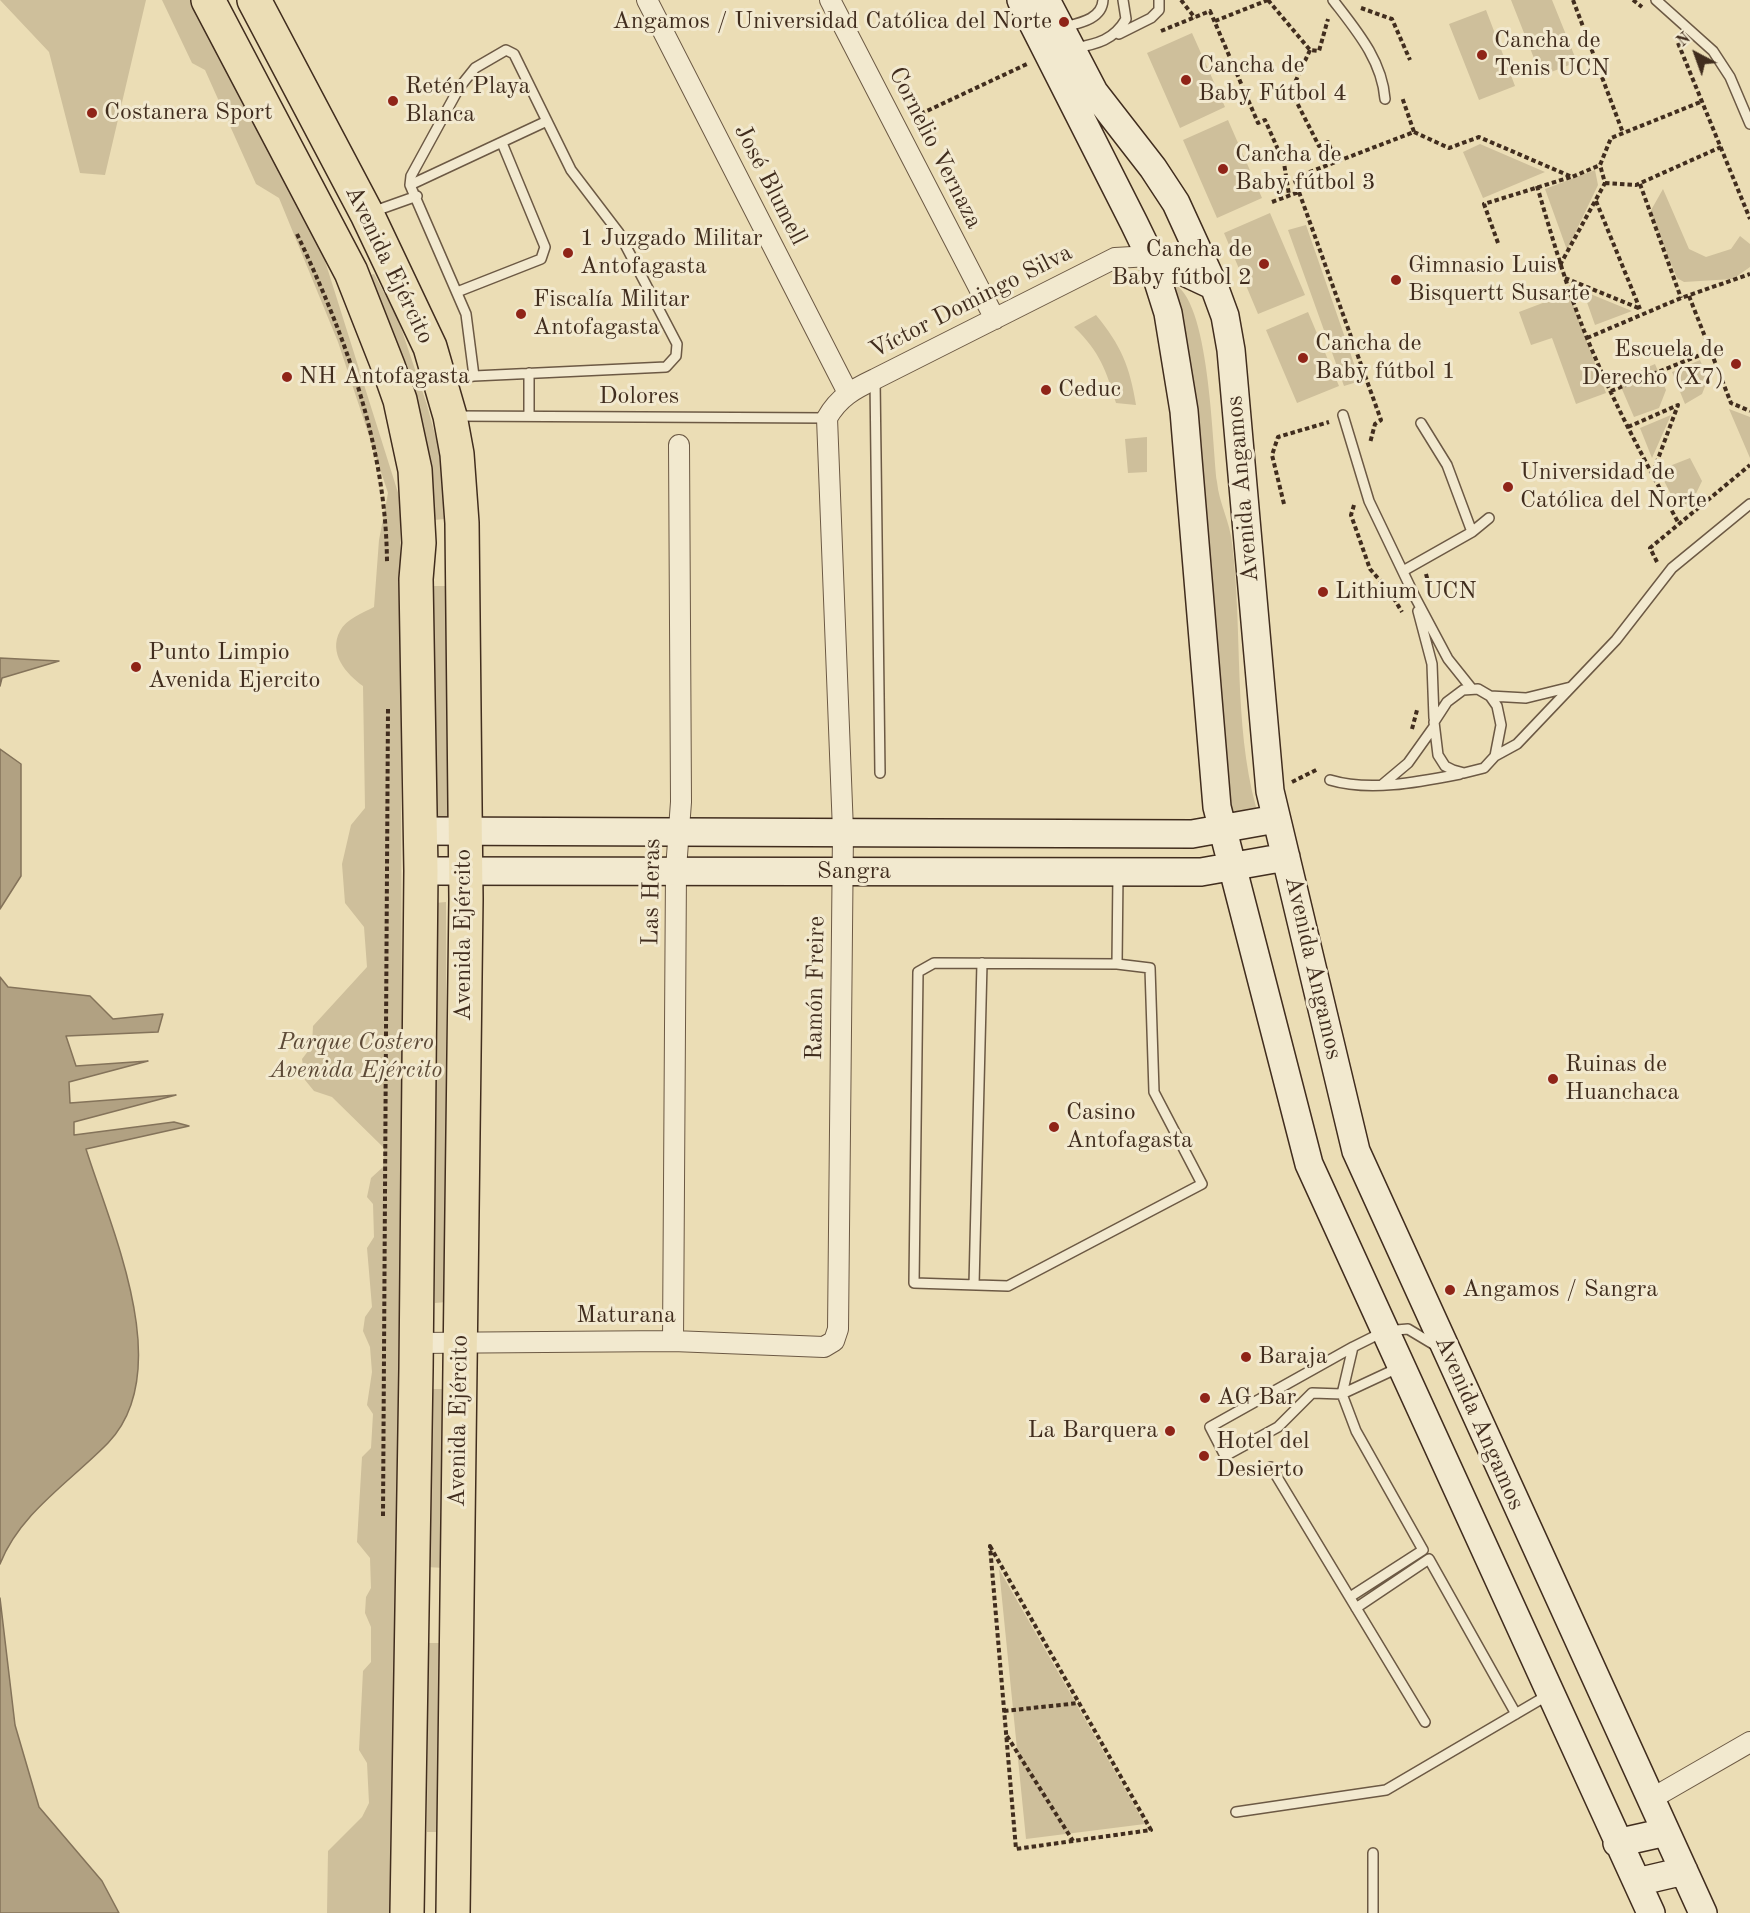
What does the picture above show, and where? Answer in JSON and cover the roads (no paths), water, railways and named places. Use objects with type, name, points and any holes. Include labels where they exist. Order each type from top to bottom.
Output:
[{"type":"highway","name":"Avenida Ejército","points":[[258,1],[367,214],[430,347],[450,416],[457,454],[462,523],[465,870],[453,1913]]},
{"type":"highway","name":"Avenida Ejército","points":[[213,9],[351,272],[388,366],[409,435],[418,506],[416,579],[420,871],[416,1343],[407,1913]]},
{"type":"highway","points":[[411,1602],[455,1603]]},
{"type":"highway","points":[[407,1869],[453,1869]]},
{"type":"main road","name":"Avenida Angamos","points":[[1021,0],[1061,43],[1095,93],[1154,168],[1176,203],[1214,286],[1225,316],[1231,350],[1270,791],[1356,1151],[1703,1913]]},
{"type":"main road","name":"Avenida Angamos","points":[[1046,0],[1061,43],[1150,256],[1168,313],[1184,411],[1217,807],[1309,1164],[1617,1843],[1651,1913]]},
{"type":"main road","points":[[1150,256],[1214,286]]},
{"type":"main road","name":"Sangra","points":[[420,831],[1192,834],[1276,819]]},
{"type":"main road","name":"Sangra","points":[[420,871],[676,869],[1201,872],[1286,857]]},
{"type":"main road","points":[[1617,1843],[1666,1832]]},
{"type":"main road","points":[[1637,1882],[1684,1872]]},
{"type":"street","name":"José Blumell","points":[[647,0],[848,393]]},
{"type":"street","name":"Cornelio Vernaza","points":[[830,0],[995,319]]},
{"type":"street","points":[[213,9],[258,1]]},
{"type":"street","name":"Víctor Domingo Silva","points":[[827,418],[836,403],[848,393],[1115,258],[1150,256]]},
{"type":"street","name":"Ramón Freire","points":[[827,418],[843,831],[838,1329],[834,1341]]},
{"type":"street","name":"Las Heras","points":[[673,1341],[676,869],[681,802],[679,445]]},
{"type":"street","name":"Maturana","points":[[416,1343],[673,1341],[824,1347],[834,1341]]},
{"type":"street","points":[[1651,1799],[1750,1742]]},
{"type":"lane","points":[[1061,43],[1079,24],[1097,15],[1102,8],[1103,0]]},
{"type":"lane","points":[[1111,37],[1126,19],[1123,0]]},
{"type":"lane","points":[[1061,43],[1098,44],[1151,18],[1159,10],[1159,0]]},
{"type":"lane","points":[[1656,0],[1713,51],[1730,78],[1750,124]]},
{"type":"lane","points":[[1334,1],[1373,56],[1384,82],[1385,99]]},
{"type":"lane","points":[[410,186],[417,165],[459,88],[476,68],[506,50],[514,54],[578,183],[620,233],[677,345],[676,356],[666,367],[474,376],[441,381]]},
{"type":"lane","points":[[410,186],[547,121]]},
{"type":"lane","points":[[457,292],[541,259],[544,253],[545,247],[502,143]]},
{"type":"lane","points":[[410,186],[417,196],[466,314],[474,376]]},
{"type":"lane","points":[[367,214],[417,196]]},
{"type":"lane","points":[[529,373],[529,416]]},
{"type":"lane","points":[[875,379],[880,773]]},
{"type":"lane","points":[[1343,415],[1370,501],[1415,597],[1456,672],[1472,689],[1490,696],[1526,698],[1571,687]]},
{"type":"lane","name":"Dolores","points":[[450,416],[827,418]]},
{"type":"lane","points":[[1421,423],[1447,465],[1473,532]]},
{"type":"lane","points":[[1330,780],[1350,786],[1383,784],[1464,773],[1484,768],[1495,756],[1517,744],[1616,640],[1672,568],[1750,504]]},
{"type":"lane","points":[[1403,571],[1473,532],[1489,518]]},
{"type":"lane","points":[[1415,597],[1432,664],[1434,725],[1438,755],[1445,766],[1464,773]]},
{"type":"lane","points":[[1383,784],[1408,763],[1434,725],[1439,711],[1454,695],[1462,690],[1472,689]]},
{"type":"lane","points":[[1490,696],[1497,706],[1501,725],[1495,756]]},
{"type":"lane","points":[[1117,964],[1118,872]]},
{"type":"lane","points":[[934,963],[982,963],[1117,964],[1150,968],[1154,1092],[1202,1184],[1008,1286],[914,1283],[918,972],[934,963]]},
{"type":"lane","points":[[974,1285],[982,963]]},
{"type":"lane","points":[[1401,1366],[1342,1394],[1312,1393],[1278,1427],[1225,1456],[1210,1426],[1384,1331],[1408,1329],[1447,1353]]},
{"type":"lane","points":[[1350,1597],[1423,1550],[1356,1431],[1342,1394],[1353,1347]]},
{"type":"lane","points":[[1271,1467],[1425,1722]]},
{"type":"lane","points":[[1356,1608],[1429,1559],[1516,1714]]},
{"type":"lane","points":[[1236,1812],[1386,1790],[1550,1694]]},
{"type":"lane","points":[[1373,1853],[1373,1913]]},
{"type":"place","name":"Angamos / Universidad Católica del Norte","points":[[1064,22]]},
{"type":"place","name":"Cancha de Tenis UCN","points":[[1482,55]]},
{"type":"place","name":"Cancha de Baby Fútbol 4","points":[[1186,80]]},
{"type":"place","name":"Retén Playa Blanca","points":[[393,101]]},
{"type":"place","name":"Costanera Sport","points":[[92,113]]},
{"type":"place","name":"Cancha de Baby fútbol 3","points":[[1223,169]]},
{"type":"place","name":"1 Juzgado Militar Antofagasta","points":[[568,253]]},
{"type":"place","name":"Cancha de Baby fútbol 2","points":[[1264,264]]},
{"type":"place","name":"Gimnasio Luis Bisquertt Susarte","points":[[1396,280]]},
{"type":"place","name":"Fiscalía Militar Antofagasta","points":[[521,314]]},
{"type":"place","name":"Cancha de Baby fútbol 1","points":[[1303,358]]},
{"type":"place","name":"Escuela de Derecho (X7)","points":[[1736,364]]},
{"type":"place","name":"NH Antofagasta","points":[[287,377]]},
{"type":"place","name":"Ceduc","points":[[1046,390]]},
{"type":"place","name":"Universidad de Católica del Norte","points":[[1508,487]]},
{"type":"place","name":"Lithium UCN","points":[[1323,592]]},
{"type":"place","name":"Punto Limpio Avenida Ejercito","points":[[136,667]]},
{"type":"place","name":"Ruinas de Huanchaca","points":[[1553,1079]]},
{"type":"place","name":"Casino Antofagasta","points":[[1054,1127]]},
{"type":"place","name":"Angamos / Sangra","points":[[1450,1290]]},
{"type":"place","name":"Baraja","points":[[1246,1357]]},
{"type":"place","name":"AG Bar","points":[[1205,1398]]},
{"type":"place","name":"La Barquera","points":[[1170,1431]]},
{"type":"place","name":"Hotel del Desierto","points":[[1204,1456]]},
{"type":"park label","name":"Parque Costero Avenida Ejército","points":[[356,1057]]}]
